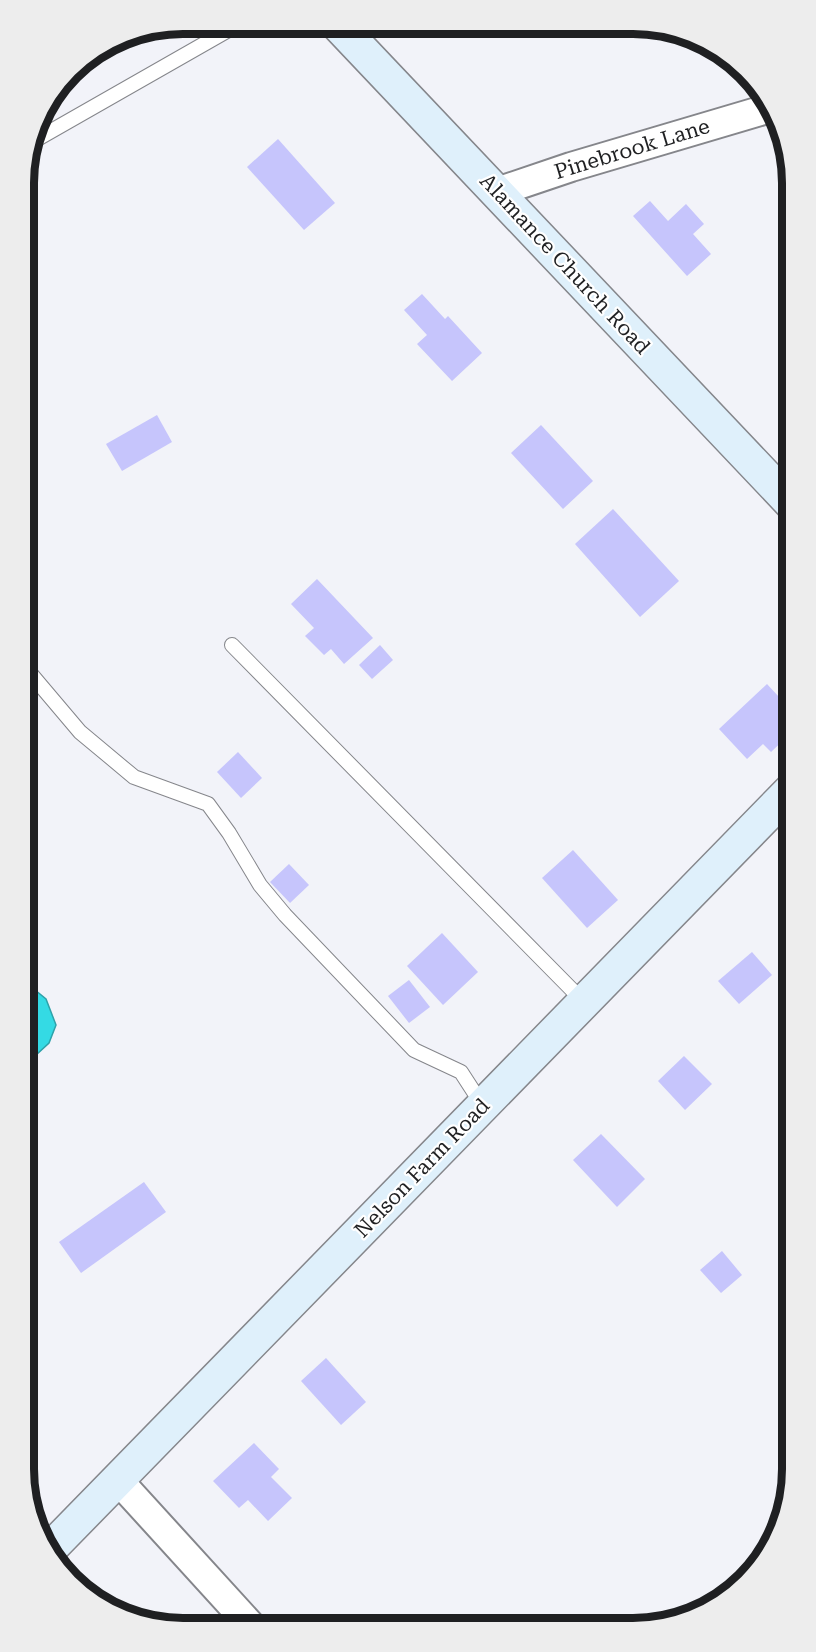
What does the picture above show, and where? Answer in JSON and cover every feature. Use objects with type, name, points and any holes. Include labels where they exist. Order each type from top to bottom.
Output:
[{"type":"street","name":"Alamance Church Road","points":[[347,35],[782,493]]},
{"type":"street","name":"Pinebrook Lane","points":[[497,192],[571,167],[762,111]]},
{"type":"street","name":"Nelson Farm Road","points":[[56,1543],[782,800]]},
{"type":"street","points":[[118,1480],[244,1618]]},
{"type":"lane","points":[[43,136],[221,35]]},
{"type":"lane","points":[[232,645],[584,1002]]},
{"type":"lane","points":[[35,678],[80,732],[134,777],[208,804],[229,833],[260,885],[285,915],[414,1050],[461,1072],[483,1106]]},
{"type":"water","points":[[34,989],[46,999],[56,1025],[49,1043],[34,1057]]},
{"type":"building","points":[[278,139],[335,203],[304,230],[247,167]]},
{"type":"building","points":[[650,201],[668,221],[686,204],[704,224],[693,234],[711,254],[687,276],[633,216]]},
{"type":"building","points":[[422,294],[445,319],[448,316],[482,353],[452,381],[417,344],[427,335],[404,310]]},
{"type":"building","points":[[157,415],[172,442],[122,471],[106,444]]},
{"type":"building","points":[[541,425],[593,481],[563,509],[511,453]]},
{"type":"building","points":[[613,509],[679,581],[640,617],[575,544]]},
{"type":"building","points":[[317,579],[373,638],[344,664],[331,649],[324,655],[305,636],[314,628],[291,604]]},
{"type":"building","points":[[380,645],[393,660],[372,679],[359,665]]},
{"type":"building","points":[[767,684],[782,700],[782,742],[771,752],[763,744],[747,759],[719,729]]},
{"type":"building","points":[[238,752],[262,778],[241,798],[217,772]]},
{"type":"building","points":[[573,850],[618,900],[587,928],[542,878]]},
{"type":"building","points":[[289,864],[309,885],[290,903],[270,882]]},
{"type":"building","points":[[442,933],[478,972],[443,1005],[407,966]]},
{"type":"building","points":[[752,952],[772,975],[739,1004],[718,981]]},
{"type":"building","points":[[409,980],[430,1007],[409,1023],[388,996]]},
{"type":"building","points":[[684,1056],[712,1084],[685,1110],[658,1081]]},
{"type":"building","points":[[601,1134],[645,1179],[617,1207],[573,1160]]},
{"type":"building","points":[[144,1182],[166,1212],[81,1273],[59,1242]]},
{"type":"building","points":[[722,1251],[742,1275],[721,1293],[700,1270]]},
{"type":"building","points":[[326,1358],[366,1402],[341,1425],[301,1381]]},
{"type":"building","points":[[254,1443],[279,1469],[271,1477],[292,1498],[268,1521],[248,1500],[239,1508],[213,1481]]}]
